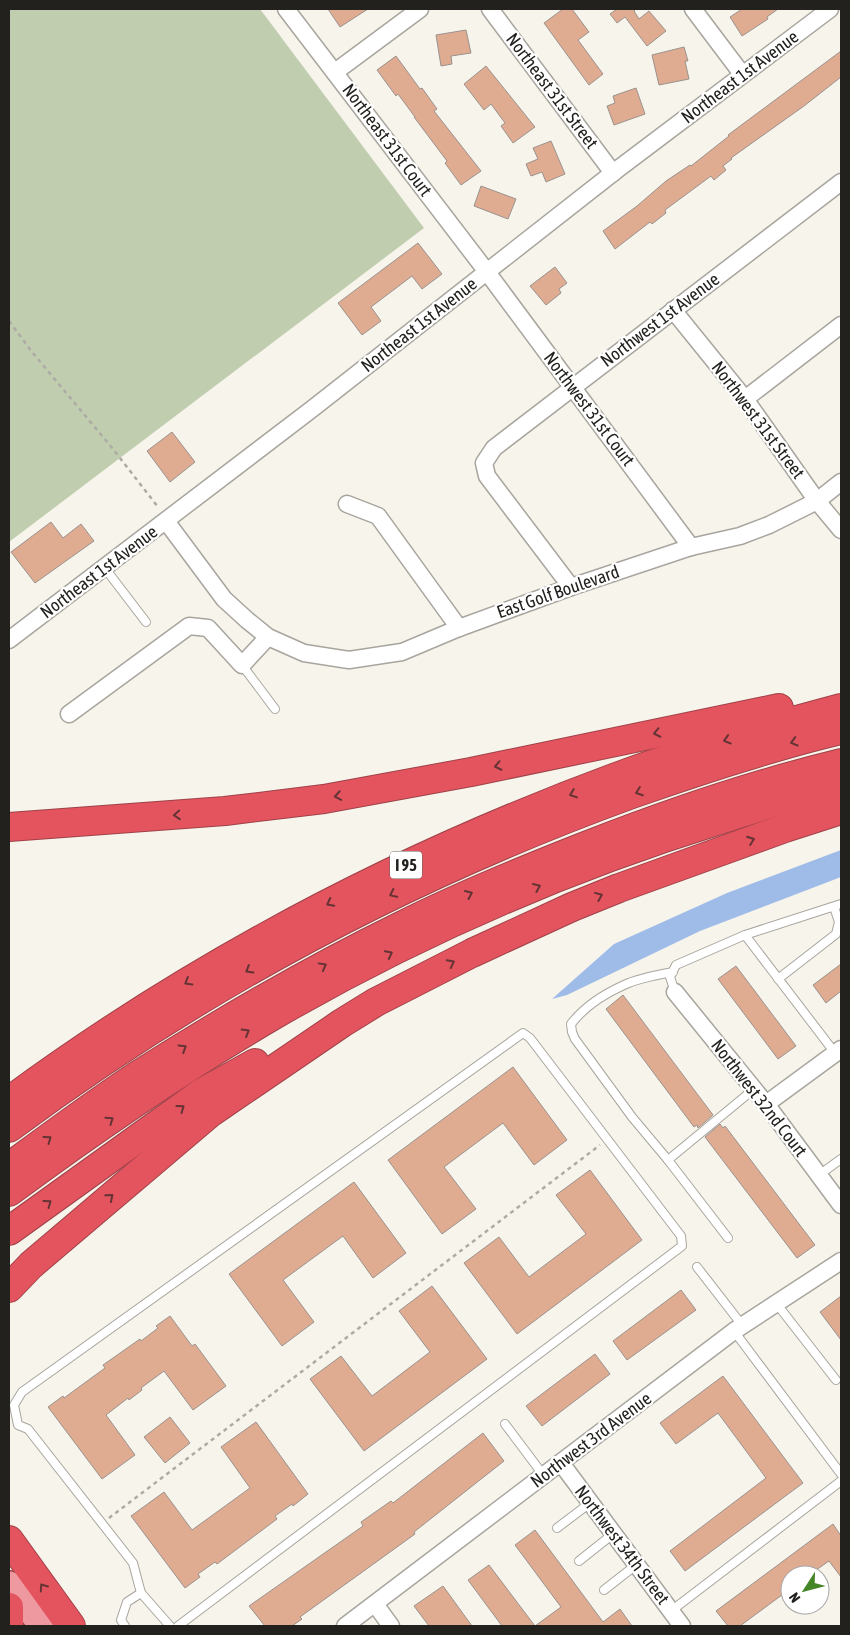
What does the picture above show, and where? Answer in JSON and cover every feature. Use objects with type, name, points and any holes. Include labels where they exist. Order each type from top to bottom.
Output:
[{"type":"highway","points":[[9,828],[224,811],[324,799],[471,772],[841,693]]},
{"type":"highway","name":"I 95","points":[[9,1101],[53,1068],[184,985],[316,910],[403,866],[478,832],[620,776],[767,728],[841,708]]},
{"type":"highway","points":[[9,1128],[75,1079],[130,1042],[194,1003],[261,963],[395,893],[534,832],[677,778],[749,755],[841,730]]},
{"type":"highway","points":[[9,1167],[136,1076],[200,1036],[272,994],[399,927],[468,894],[538,864],[660,818],[750,789],[841,763]]},
{"type":"highway","points":[[9,1192],[148,1093],[212,1053],[275,1015],[408,944],[477,912],[616,855],[686,831],[841,784]]},
{"type":"highway","points":[[9,1288],[31,1265],[210,1113],[334,1028],[376,1002],[496,941],[580,904],[785,828],[841,810]]},
{"type":"highway","points":[[9,1231],[201,1093],[355,1005],[376,1002]]},
{"type":"highway","points":[[9,1540],[71,1626]]},
{"type":"highway","points":[[9,1607],[9,1623]]},
{"type":"main road","points":[[9,1584],[42,1626]]},
{"type":"street","name":"Northeast 31st Court","points":[[286,9],[487,272]]},
{"type":"street","points":[[335,72],[420,9]]},
{"type":"street","name":"Northeast 31st Street","points":[[490,9],[613,173]]},
{"type":"street","points":[[693,9],[742,74]]},
{"type":"street","name":"Northeast 1st Avenue","points":[[9,640],[320,403],[613,173],[830,9]]},
{"type":"street","name":"Northwest 1st Avenue","points":[[571,587],[487,476],[484,463],[494,448],[841,182]]},
{"type":"street","name":"Northwest 31st Court","points":[[487,272],[691,547]]},
{"type":"street","name":"Northwest 31st Street","points":[[673,310],[745,399],[817,501],[841,530]]},
{"type":"street","points":[[745,399],[841,325]]},
{"type":"street","name":"East Golf Boulevard","points":[[166,521],[224,600],[268,637],[304,653],[349,660],[402,652],[459,628],[571,587],[691,547],[740,536],[769,525],[817,501],[841,482]]},
{"type":"street","points":[[347,504],[378,516],[459,628]]},
{"type":"street","points":[[69,714],[189,626],[208,628],[242,665],[268,637]]},
{"type":"street","name":"Northwest 32nd Court","points":[[675,992],[766,1104],[841,1205]]},
{"type":"street","points":[[766,1104],[838,1051]]},
{"type":"street","name":"Northwest 3rd Avenue","points":[[345,1626],[738,1328],[841,1261]]},
{"type":"street","name":"Northwest 34th Street","points":[[561,1463],[682,1626]]},
{"type":"street","points":[[375,1604],[391,1626]]},
{"type":"lane","points":[[104,567],[146,622]]},
{"type":"lane","points":[[242,665],[275,709]]},
{"type":"lane","points":[[675,992],[670,977],[676,965],[745,935],[838,906],[839,922],[836,934],[778,978]]},
{"type":"lane","points":[[745,935],[838,1051]]},
{"type":"lane","points":[[673,972],[625,984],[590,1005],[571,1024],[572,1032],[575,1039],[632,1117],[728,1238]]},
{"type":"lane","points":[[170,1626],[141,1593],[133,1563],[28,1429],[18,1425],[14,1405],[22,1392],[523,1033],[530,1038],[681,1236],[682,1246],[178,1626]]},
{"type":"lane","points":[[668,1160],[754,1089]]},
{"type":"lane","points":[[819,1175],[841,1159]]},
{"type":"lane","points":[[697,1267],[841,1474]]},
{"type":"lane","points":[[776,1303],[836,1380]]},
{"type":"lane","points":[[505,1424],[544,1476]]},
{"type":"lane","points":[[671,1612],[841,1481]]},
{"type":"lane","points":[[557,1528],[590,1503]]},
{"type":"lane","points":[[579,1561],[613,1534]]},
{"type":"lane","points":[[604,1590],[636,1565]]},
{"type":"lane","points":[[126,1626],[121,1620],[127,1602],[141,1593]]},
{"type":"path","points":[[9,321],[32,352],[113,449],[159,508],[166,521]]},
{"type":"path","points":[[102,1523],[607,1140]]},
{"type":"green space","points":[[9,9],[260,9],[424,228],[9,542]]},
{"type":"water","points":[[841,850],[841,877],[700,931],[567,995],[552,999],[614,944],[727,893]]},
{"type":"building","points":[[328,9],[368,9],[340,27]]},
{"type":"building","points":[[563,9],[572,9],[589,32],[578,40],[603,74],[589,85],[544,23]]},
{"type":"building","points":[[617,9],[636,9],[634,11],[639,19],[649,11],[666,31],[647,46],[625,17],[617,23],[610,14]]},
{"type":"building","points":[[742,9],[778,9],[767,17],[768,19],[742,36],[730,17]]},
{"type":"building","points":[[466,30],[471,53],[451,56],[452,64],[441,66],[436,35]]},
{"type":"building","points":[[684,47],[688,61],[685,61],[689,79],[659,85],[652,55]]},
{"type":"building","points":[[841,51],[841,77],[731,158],[723,166],[726,170],[714,180],[711,176],[665,210],[666,213],[652,224],[650,222],[615,249],[603,231],[637,206],[666,181],[691,166],[728,135]]},
{"type":"building","points":[[396,56],[437,109],[434,111],[481,171],[461,185],[445,163],[447,161],[415,117],[398,94],[396,96],[377,70]]},
{"type":"building","points":[[486,66],[535,127],[513,143],[501,126],[505,123],[491,104],[484,110],[464,84]]},
{"type":"building","points":[[636,88],[645,114],[614,125],[607,106],[615,103],[613,96]]},
{"type":"building","points":[[551,141],[565,174],[546,182],[542,172],[531,176],[526,164],[538,159],[533,148]]},
{"type":"building","points":[[481,186],[516,199],[508,219],[474,206]]},
{"type":"building","points":[[418,243],[442,274],[422,289],[412,276],[371,307],[381,321],[362,335],[338,303]]},
{"type":"building","points":[[555,267],[567,283],[559,289],[561,293],[546,305],[530,286]]},
{"type":"building","points":[[172,432],[195,462],[170,482],[147,451]]},
{"type":"building","points":[[51,522],[63,538],[81,524],[94,541],[35,583],[11,552]]},
{"type":"building","points":[[841,964],[841,991],[826,1003],[813,985]]},
{"type":"building","points":[[736,966],[796,1046],[778,1059],[718,979]]},
{"type":"building","points":[[623,995],[713,1115],[698,1128],[697,1125],[694,1127],[606,1009]]},
{"type":"building","points":[[513,1067],[567,1140],[534,1165],[503,1123],[444,1167],[476,1209],[442,1234],[388,1160]]},
{"type":"building","points":[[720,1124],[723,1128],[725,1126],[815,1245],[797,1258],[705,1137]]},
{"type":"building","points":[[590,1170],[642,1240],[517,1334],[464,1263],[499,1237],[529,1277],[586,1234],[556,1195]]},
{"type":"building","points":[[354,1182],[406,1253],[373,1278],[343,1236],[283,1280],[314,1322],[282,1346],[229,1274]]},
{"type":"building","points":[[432,1286],[487,1359],[364,1451],[310,1379],[341,1356],[372,1396],[430,1352],[399,1311]]},
{"type":"building","points":[[681,1290],[696,1310],[627,1360],[613,1341]]},
{"type":"building","points":[[841,1296],[841,1340],[820,1312]]},
{"type":"building","points":[[170,1316],[192,1346],[195,1344],[226,1386],[193,1410],[164,1371],[141,1388],[142,1390],[106,1415],[135,1455],[102,1479],[48,1407],[63,1396],[64,1398],[105,1368],[103,1365],[140,1339],[141,1341],[158,1328],[156,1326]]},
{"type":"building","points":[[595,1354],[610,1374],[542,1426],[526,1406]]},
{"type":"building","points":[[723,1376],[803,1483],[685,1571],[670,1551],[766,1478],[718,1413],[676,1444],[660,1423]]},
{"type":"building","points":[[170,1417],[190,1443],[165,1463],[144,1437]]},
{"type":"building","points":[[256,1422],[308,1494],[293,1506],[292,1504],[275,1516],[277,1519],[217,1564],[215,1562],[198,1574],[200,1577],[185,1588],[131,1516],[164,1492],[192,1530],[250,1488],[221,1447]]},
{"type":"building","points":[[483,1433],[504,1461],[414,1532],[415,1534],[300,1617],[302,1619],[292,1626],[265,1626],[249,1606],[363,1526],[361,1522],[391,1501],[393,1503]]},
{"type":"building","points":[[833,1524],[841,1536],[841,1577],[829,1561],[823,1565],[780,1565],[780,1596],[740,1626],[728,1626],[716,1611]]},
{"type":"building","points":[[535,1530],[603,1622],[620,1609],[632,1626],[535,1626],[561,1607],[515,1545]]},
{"type":"building","points":[[489,1565],[535,1626],[502,1626],[468,1580]]},
{"type":"building","points":[[443,1586],[472,1626],[429,1626],[414,1606]]}]
